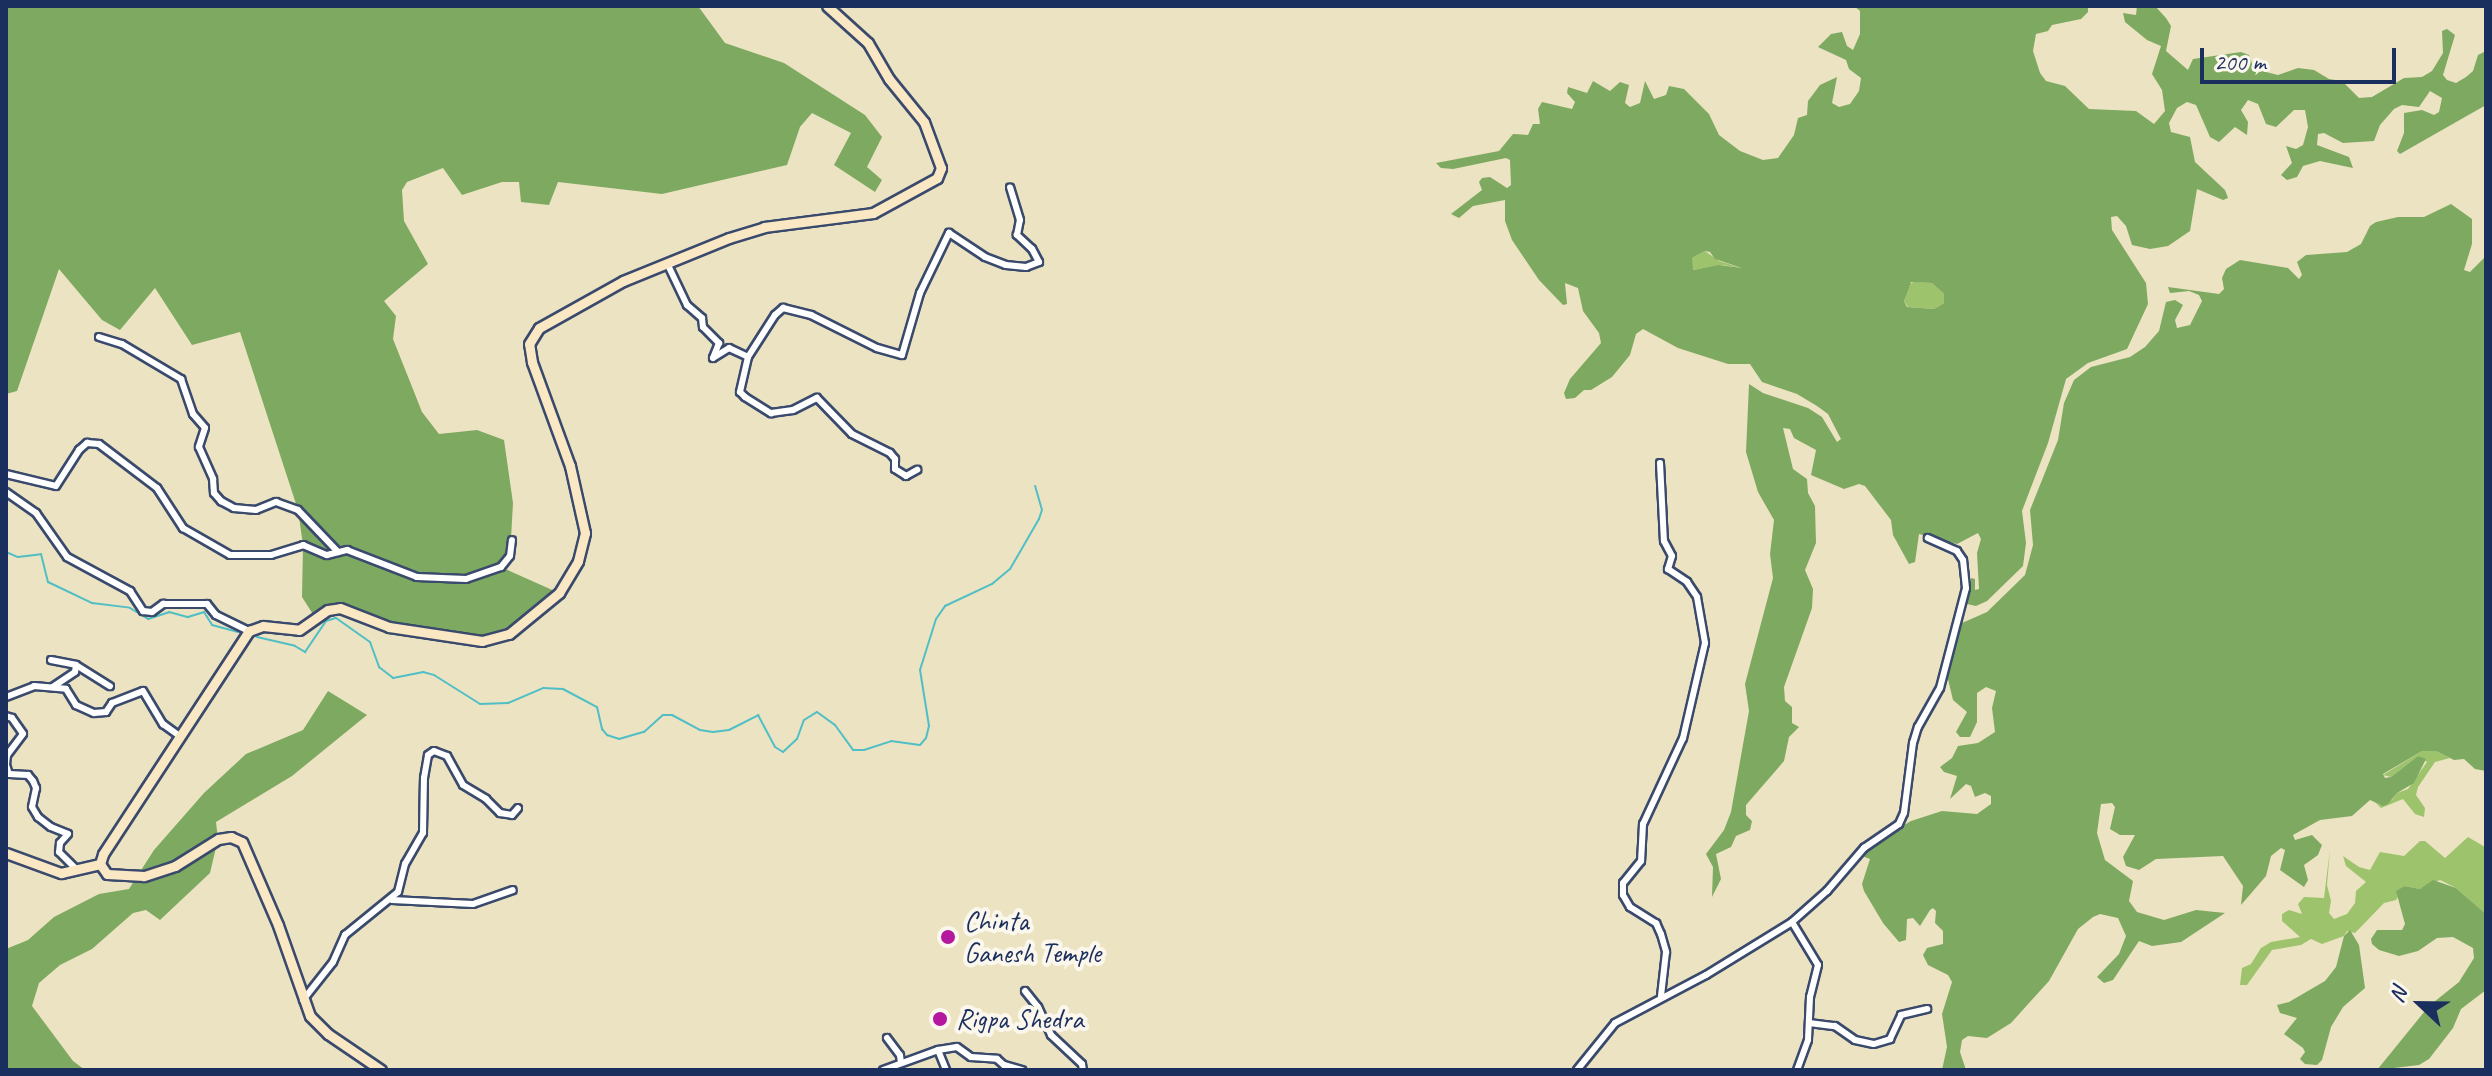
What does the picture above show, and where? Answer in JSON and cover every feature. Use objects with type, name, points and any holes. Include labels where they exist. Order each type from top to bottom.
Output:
[{"type":"main road","points":[[6,853],[28,859],[51,872],[100,864],[178,735],[249,631],[263,626],[299,630],[328,610],[340,608],[389,627],[482,641],[509,634],[541,610],[573,574],[585,533],[570,466],[532,362],[532,334],[623,281],[667,263],[764,227],[873,213],[937,178],[941,168],[924,122],[889,79],[868,43],[827,6]]},
{"type":"main road","points":[[100,864],[103,872],[111,875],[144,876],[175,866],[218,839],[231,837],[242,842],[278,925],[303,1000],[320,1028],[381,1070]]},
{"type":"street","points":[[917,470],[906,476],[895,469],[895,459],[890,453],[852,434],[817,398],[793,410],[771,413],[761,409],[740,392],[748,357],[768,324],[783,308],[811,315],[877,348],[902,355],[920,293],[949,233],[985,257],[1006,265],[1026,267],[1039,262],[1032,249],[1017,235],[1020,220],[1010,188]]},
{"type":"street","points":[[667,263],[687,305],[702,318],[703,327],[719,343],[713,358],[729,348],[748,357]]},
{"type":"street","points":[[99,337],[122,344],[181,379],[193,414],[205,428],[199,447],[213,479],[214,493],[221,501],[234,508],[256,510],[276,502],[298,510],[338,552]]},
{"type":"street","points":[[6,474],[56,486],[79,450],[87,443],[99,444],[157,488],[183,528],[230,555],[271,555],[303,545],[327,555],[347,550],[417,577],[466,579],[501,567],[510,556],[512,540]]},
{"type":"street","points":[[1660,463],[1664,541],[1672,556],[1668,569],[1687,582],[1697,597],[1705,643],[1683,738],[1643,824],[1641,861],[1623,883],[1623,895],[1630,907],[1656,923],[1661,934],[1666,952],[1661,996]]},
{"type":"street","points":[[6,492],[36,513],[67,557],[130,591],[143,611],[152,612],[163,604],[207,604],[216,615],[234,620],[249,631]]},
{"type":"street","points":[[1577,1070],[1606,1031],[1792,922],[1827,891],[1864,848],[1899,824],[1904,813],[1913,743],[1918,727],[1940,688],[1966,588],[1963,560],[1957,551],[1928,538]]},
{"type":"street","points":[[51,660],[76,665],[110,686]]},
{"type":"street","points":[[53,687],[75,672],[76,665]]},
{"type":"street","points":[[6,697],[34,686],[66,689],[76,705],[94,713],[106,712],[112,703],[143,691],[163,724],[178,735]]},
{"type":"street","points":[[6,716],[12,718],[23,734],[7,755],[9,774],[28,775],[33,781],[36,788],[32,807],[38,817],[51,827],[68,834],[60,843],[59,852],[76,869]]},
{"type":"street","points":[[303,1000],[333,962],[345,935],[392,900],[398,892],[405,864],[423,833],[424,778],[428,755],[434,751],[447,756],[463,785],[486,799],[500,813],[512,815],[518,808]]},
{"type":"street","points":[[392,900],[473,904],[513,890]]},
{"type":"street","points":[[1792,922],[1818,965],[1810,997],[1806,1047],[1797,1070]]},
{"type":"street","points":[[1025,991],[1038,1007],[1051,1035],[1082,1064],[1083,1070]]},
{"type":"street","points":[[1809,1023],[1835,1026],[1855,1040],[1874,1044],[1890,1039],[1901,1015],[1927,1009]]},
{"type":"street","points":[[887,1038],[900,1055],[901,1063]]},
{"type":"street","points":[[883,1070],[938,1050],[957,1047],[971,1057],[997,1059],[1004,1065],[1022,1070]]},
{"type":"street","points":[[938,1050],[946,1070]]},
{"type":"green space","points":[[6,6],[698,6],[725,43],[784,63],[865,115],[882,137],[867,167],[882,180],[875,192],[834,165],[851,133],[812,113],[800,127],[787,165],[662,194],[558,182],[549,205],[521,202],[519,182],[502,182],[462,195],[443,168],[407,182],[402,190],[404,221],[428,264],[384,301],[396,316],[393,339],[422,412],[439,434],[477,430],[504,440],[513,503],[510,556],[501,567],[559,593],[498,639],[407,630],[340,608],[316,619],[302,597],[303,545],[298,510],[240,332],[192,345],[155,288],[120,330],[102,320],[59,269],[17,391],[6,394]]},
{"type":"green space","points":[[1854,6],[2088,6],[2088,12],[2081,19],[2052,25],[2048,31],[2036,34],[2033,51],[2040,73],[2046,81],[2065,86],[2089,109],[2136,111],[2154,124],[2165,111],[2162,90],[2152,74],[2161,46],[2147,40],[2125,22],[2123,13],[2136,15],[2137,6],[2155,6],[2166,18],[2171,26],[2166,51],[2188,70],[2193,59],[2241,52],[2249,55],[2254,69],[2278,75],[2298,68],[2314,70],[2329,79],[2342,81],[2359,98],[2372,97],[2404,78],[2422,77],[2432,71],[2443,53],[2442,31],[2447,29],[2455,35],[2443,75],[2447,80],[2456,83],[2466,77],[2473,71],[2478,55],[2486,51],[2486,105],[2400,154],[2397,151],[2404,133],[2404,113],[2422,110],[2434,115],[2439,112],[2442,98],[2430,91],[2419,107],[2402,105],[2394,109],[2380,125],[2374,141],[2343,143],[2324,133],[2318,134],[2317,145],[2349,157],[2353,168],[2320,161],[2303,166],[2297,177],[2287,180],[2281,175],[2292,163],[2286,146],[2296,149],[2303,145],[2308,127],[2305,110],[2294,110],[2276,127],[2266,124],[2258,104],[2248,100],[2241,110],[2248,122],[2247,135],[2235,127],[2219,142],[2210,137],[2196,105],[2187,102],[2177,108],[2169,123],[2171,132],[2190,137],[2195,162],[2225,190],[2228,198],[2223,200],[2197,189],[2190,231],[2168,246],[2150,249],[2132,245],[2126,226],[2117,216],[2111,217],[2112,230],[2146,283],[2148,304],[2127,349],[2088,363],[2066,379],[2048,443],[2022,511],[2026,543],[2023,566],[1987,601],[1976,606],[1967,604],[1971,578],[1975,579],[1975,590],[1979,589],[1977,553],[1981,539],[1978,533],[1957,544],[1919,534],[1915,562],[1909,564],[1893,535],[1891,520],[1865,486],[1859,484],[1844,489],[1811,475],[1816,450],[1794,438],[1790,429],[1783,428],[1793,469],[1807,479],[1808,493],[1815,506],[1816,543],[1805,570],[1813,589],[1812,608],[1784,687],[1785,701],[1792,707],[1792,723],[1799,727],[1789,737],[1784,761],[1746,805],[1746,815],[1752,821],[1750,830],[1736,836],[1731,847],[1716,854],[1721,879],[1712,897],[1713,867],[1706,854],[1724,830],[1731,812],[1749,711],[1745,684],[1773,578],[1770,554],[1774,520],[1758,492],[1746,452],[1749,384],[1763,393],[1808,408],[1822,417],[1837,442],[1841,439],[1828,414],[1797,394],[1762,382],[1750,364],[1728,364],[1678,348],[1643,329],[1636,334],[1630,355],[1612,377],[1591,390],[1584,390],[1575,398],[1566,399],[1564,393],[1570,379],[1601,343],[1599,333],[1583,311],[1578,288],[1565,283],[1567,304],[1563,305],[1539,280],[1512,240],[1505,221],[1505,200],[1473,206],[1459,218],[1451,214],[1482,190],[1479,182],[1482,178],[1490,177],[1507,188],[1511,185],[1510,160],[1506,158],[1453,169],[1441,168],[1436,163],[1499,151],[1513,134],[1528,135],[1533,124],[1540,124],[1538,109],[1542,102],[1572,109],[1575,102],[1567,93],[1568,87],[1587,93],[1593,81],[1610,91],[1620,82],[1629,85],[1625,103],[1630,107],[1640,103],[1645,81],[1654,99],[1666,95],[1669,86],[1684,89],[1709,114],[1719,135],[1740,151],[1763,160],[1778,158],[1794,135],[1798,118],[1807,115],[1808,101],[1820,85],[1837,77],[1832,103],[1839,107],[1850,104],[1859,91],[1861,78],[1849,69],[1846,60],[1818,47],[1831,34],[1842,32],[1847,46],[1853,50],[1860,34],[1860,11]],"holes":[[[1705,251],[1715,259],[1742,268],[1719,265],[1693,270],[1692,258]],[[1911,282],[1932,283],[1944,294],[1944,303],[1934,309],[1907,307],[1904,301]]]},
{"type":"green space","points":[[2451,204],[2472,219],[2472,244],[2464,270],[2470,272],[2486,256],[2486,771],[2475,769],[2464,759],[2454,760],[2436,751],[2422,751],[2383,774],[2385,778],[2391,777],[2418,756],[2426,759],[2414,783],[2397,793],[2388,804],[2383,806],[2370,800],[2352,816],[2320,820],[2293,835],[2295,840],[2312,835],[2322,845],[2318,855],[2304,865],[2308,880],[2304,887],[2280,870],[2285,850],[2281,848],[2271,856],[2266,876],[2241,905],[2243,886],[2223,856],[2156,859],[2139,870],[2126,866],[2123,857],[2135,835],[2120,835],[2110,829],[2115,807],[2112,803],[2101,804],[2097,833],[2105,860],[2133,881],[2129,901],[2137,912],[2164,920],[2196,910],[2225,913],[2181,942],[2152,946],[2139,941],[2113,980],[2104,983],[2097,977],[2119,954],[2126,936],[2118,918],[2100,914],[2093,917],[2078,929],[2049,981],[2011,1023],[1987,1038],[1968,1036],[1962,1040],[1960,1052],[1966,1070],[1942,1070],[1947,1047],[1942,1014],[1952,982],[1948,975],[1928,965],[1923,955],[1927,948],[1943,944],[1943,931],[1935,923],[1936,911],[1933,908],[1930,910],[1920,926],[1913,918],[1907,919],[1906,940],[1899,942],[1883,923],[1864,891],[1862,884],[1870,859],[1862,856],[1879,840],[1911,821],[1942,811],[1977,814],[1991,804],[1991,796],[1985,793],[1975,797],[1971,786],[1966,784],[1950,799],[1957,776],[1944,772],[1940,767],[1952,758],[1958,746],[1978,743],[1995,732],[1992,708],[1996,691],[1986,687],[1977,693],[1977,722],[1970,737],[1960,737],[1956,732],[1967,712],[1953,700],[1946,671],[1962,623],[1987,612],[2025,575],[2033,545],[2030,510],[2058,440],[2064,403],[2074,380],[2091,367],[2130,357],[2145,347],[2159,331],[2166,302],[2175,300],[2183,305],[2175,320],[2177,328],[2190,325],[2202,301],[2199,295],[2189,291],[2170,293],[2168,287],[2219,294],[2224,289],[2222,278],[2226,269],[2240,260],[2288,268],[2299,279],[2302,275],[2297,262],[2306,255],[2347,252],[2361,244],[2370,226],[2376,222],[2398,217],[2424,217]]},
{"type":"green space","points":[[1705,251],[1719,261],[1742,268],[1722,265],[1692,270],[1692,258]]},
{"type":"green space","points":[[1932,283],[1944,294],[1944,303],[1934,309],[1908,307],[1904,301],[1909,284]]},
{"type":"green space","points":[[328,691],[367,715],[292,776],[216,822],[218,839],[210,873],[160,920],[146,910],[133,913],[92,949],[60,965],[39,983],[32,1006],[73,1061],[85,1070],[6,1070],[6,949],[28,940],[54,917],[99,894],[129,889],[154,850],[204,793],[246,754],[303,730]]},
{"type":"green space","points":[[2422,751],[2436,751],[2450,758],[2435,762],[2418,787],[2416,795],[2425,808],[2424,817],[2415,814],[2403,799],[2381,808],[2375,802],[2380,805],[2408,789],[2427,762],[2418,756],[2391,777],[2383,775]]},
{"type":"green space","points":[[2468,837],[2485,847],[2486,914],[2456,888],[2440,880],[2420,889],[2405,886],[2396,900],[2384,903],[2355,933],[2347,931],[2344,936],[2322,944],[2311,939],[2301,945],[2272,950],[2247,985],[2240,985],[2242,968],[2251,964],[2261,948],[2271,942],[2300,937],[2282,921],[2282,914],[2289,910],[2302,914],[2298,904],[2304,897],[2324,898],[2330,849],[2327,885],[2331,901],[2329,913],[2334,919],[2347,914],[2355,903],[2356,891],[2366,882],[2346,866],[2343,856],[2359,867],[2370,870],[2380,852],[2404,856],[2420,841],[2425,841],[2445,858]]},
{"type":"green space","points":[[2433,880],[2456,888],[2486,914],[2486,990],[2461,1009],[2453,1028],[2429,1059],[2419,1065],[2377,1070],[2429,1006],[2459,982],[2474,958],[2473,948],[2453,937],[2437,938],[2418,951],[2399,956],[2379,950],[2372,944],[2371,939],[2377,930],[2402,930],[2405,924],[2396,891],[2405,886],[2420,889]]},
{"type":"green space","points":[[2350,930],[2359,945],[2365,988],[2343,1007],[2331,1027],[2322,1060],[2317,1065],[2305,1064],[2300,1059],[2305,1052],[2303,1048],[2284,1034],[2297,1018],[2280,1013],[2277,1005],[2289,1002],[2325,981],[2336,967],[2344,936]]},
{"type":"waterway","points":[[257,637],[295,646],[305,652],[326,621],[336,618],[370,642],[379,667],[393,678],[423,672],[434,675],[480,704],[508,703],[543,688],[563,689],[597,707],[602,729],[607,735],[619,739],[644,732],[663,715],[672,715],[700,730],[713,732],[729,730],[758,715],[775,747],[783,752],[797,739],[804,720],[817,712],[835,725],[853,750],[864,750],[891,741],[920,745],[926,738],[929,726],[920,670],[936,619],[945,606],[992,584],[1010,569],[1042,510],[1035,486]]},
{"type":"waterway","points":[[6,552],[18,557],[41,554],[48,582],[92,603],[130,608],[148,619],[169,612],[188,617],[204,612],[212,625],[238,632]]},
{"type":"place","name":"Chinta Ganesh Temple","points":[[948,937]]},
{"type":"place","name":"Rigpa Shedra","points":[[940,1019]]}]
